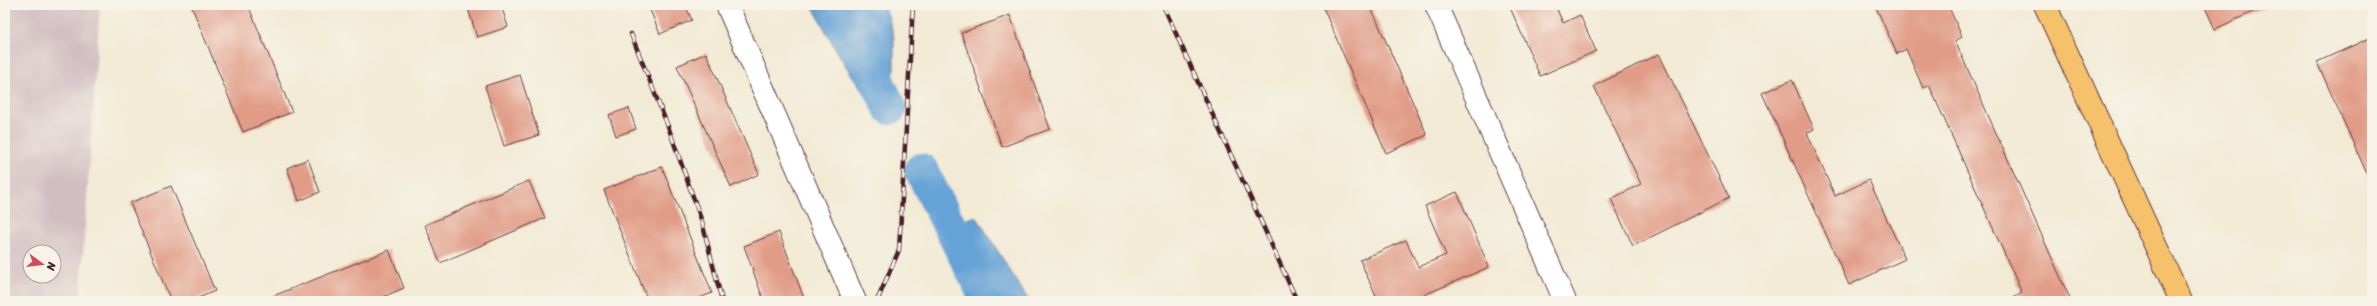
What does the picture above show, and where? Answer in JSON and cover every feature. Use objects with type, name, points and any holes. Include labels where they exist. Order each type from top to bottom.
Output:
[{"type":"main road","points":[[2046,5],[2182,301]]},
{"type":"street","points":[[727,5],[855,301]]},
{"type":"street","points":[[1436,5],[1565,301]]},
{"type":"shaded area","points":[[5,5],[100,5],[80,301],[5,301]]},
{"type":"water","points":[[812,5],[885,5],[894,37],[894,70],[886,118],[844,64]]},
{"type":"water","points":[[976,216],[1029,301],[990,301],[951,225]]},
{"type":"building","points":[[191,5],[248,5],[292,112],[243,132]]},
{"type":"building","points":[[467,5],[501,5],[508,27],[477,37]]},
{"type":"building","points":[[648,5],[685,5],[692,20],[660,34]]},
{"type":"building","points":[[1322,5],[1370,5],[1427,135],[1386,153]]},
{"type":"building","points":[[1509,5],[1555,5],[1563,23],[1580,15],[1596,51],[1540,76]]},
{"type":"building","points":[[1875,5],[1948,5],[1962,37],[1955,41],[2071,301],[2008,301],[2022,293],[1929,85],[1923,88],[1906,49],[1897,54]]},
{"type":"building","points":[[2204,5],[2268,5],[2215,29]]},
{"type":"building","points":[[1010,15],[1050,129],[1002,147],[961,33]]},
{"type":"building","points":[[2372,37],[2372,185],[2317,62]]},
{"type":"building","points":[[706,53],[759,174],[731,187],[677,66]]},
{"type":"building","points":[[1659,54],[1729,198],[1633,246],[1611,199],[1641,184],[1594,86]]},
{"type":"building","points":[[520,75],[539,135],[504,146],[485,86]]},
{"type":"building","points":[[1792,80],[1814,129],[1807,133],[1835,196],[1869,180],[1905,259],[1849,285],[1762,93]]},
{"type":"building","points":[[629,108],[636,129],[616,136],[609,115]]},
{"type":"building","points":[[308,159],[320,192],[299,201],[287,168]]},
{"type":"building","points":[[662,167],[712,293],[692,301],[648,301],[604,190]]},
{"type":"building","points":[[529,181],[545,218],[440,263],[425,225]]},
{"type":"building","points":[[171,186],[215,291],[191,301],[171,301],[130,203]]},
{"type":"building","points":[[1457,192],[1489,267],[1410,301],[1378,301],[1360,260],[1406,240],[1418,267],[1446,255],[1425,206]]},
{"type":"building","points":[[779,232],[805,301],[764,301],[744,246]]},
{"type":"building","points":[[389,250],[404,288],[373,301],[275,301],[273,296]]},
{"type":"waterway","points":[[841,5],[890,108]]},
{"type":"waterway","points":[[921,170],[988,301]]},
{"type":"railway","points":[[877,301],[899,250],[913,5]]},
{"type":"railway","points":[[1163,5],[1297,301]]},
{"type":"railway","points":[[631,34],[669,129],[702,222],[722,301]]}]
